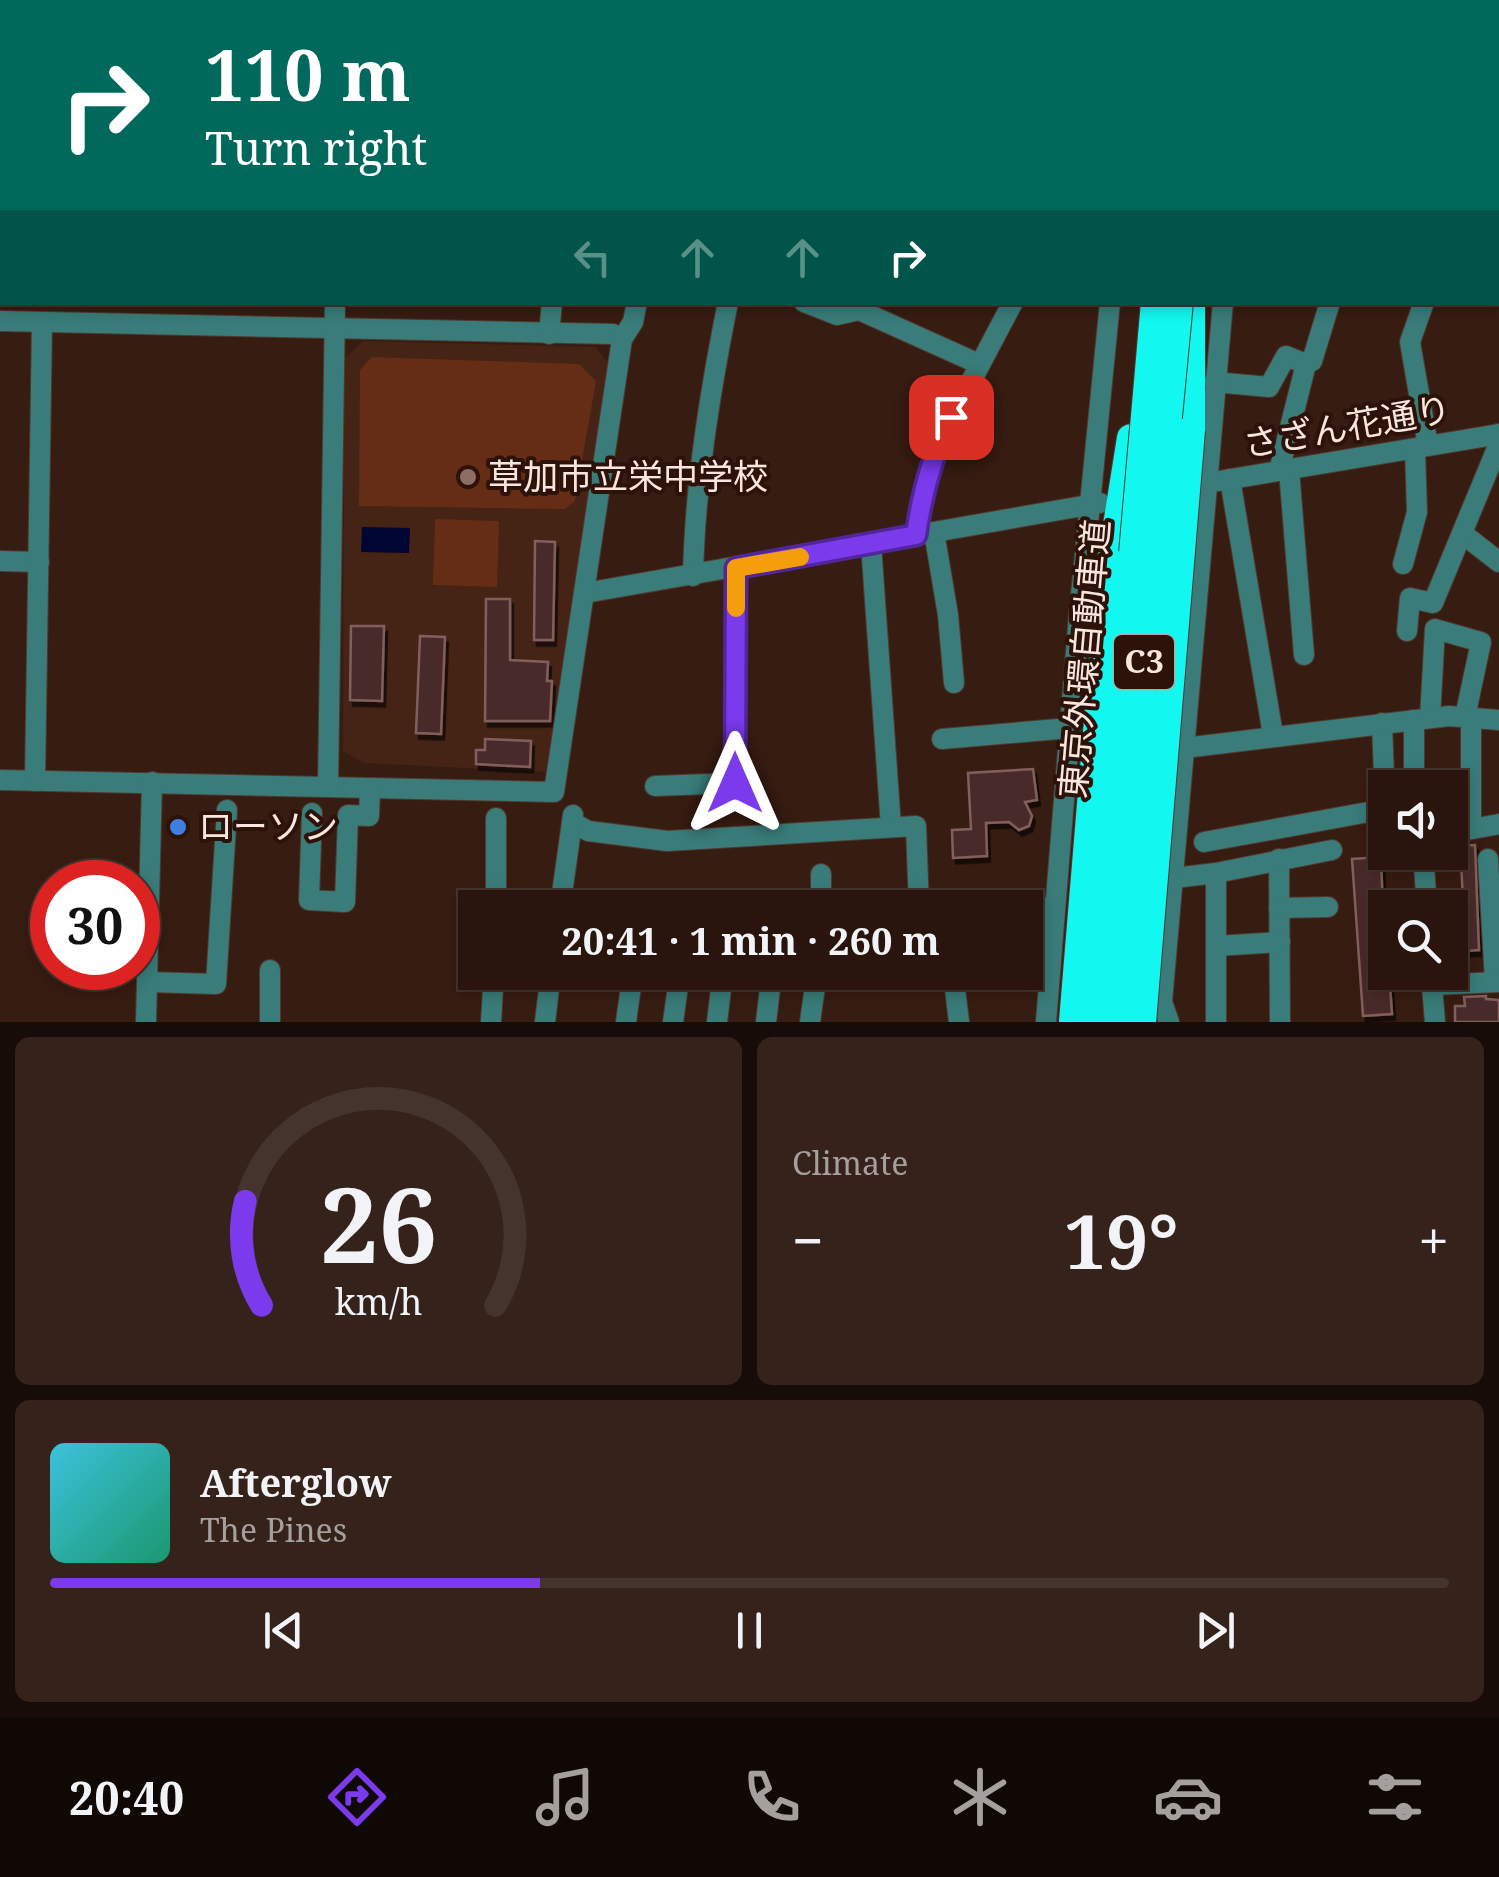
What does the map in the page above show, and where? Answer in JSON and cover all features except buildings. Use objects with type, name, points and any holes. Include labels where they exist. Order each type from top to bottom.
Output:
[{"type":"highway","points":[[1082,1022],[1144,305]]},
{"type":"highway","name":"東京外環自動車道","points":[[1092,1022],[1155,305]]},
{"type":"highway","name":"東京外環自動車道","points":[[1116,1022],[1142,688],[1179,305]]},
{"type":"highway","points":[[1142,1022],[1191,430],[1190,305]]},
{"type":"highway","points":[[1128,1022],[1190,305]]},
{"type":"highway","points":[[1072,1022],[1111,562],[1131,438]]},
{"type":"street","points":[[328,787],[335,305]]},
{"type":"street","points":[[549,334],[552,305]]},
{"type":"street","points":[[0,780],[554,792],[622,339],[633,322],[636,305]]},
{"type":"street","points":[[693,576],[694,529],[716,360],[727,305]]},
{"type":"street","points":[[812,305],[837,315],[859,310],[979,364]]},
{"type":"street","points":[[954,683],[948,615],[925,534],[922,492],[938,444],[1011,305]]},
{"type":"street","points":[[1046,1022],[1070,728],[1099,503],[1110,305]]},
{"type":"street","points":[[1170,1022],[1162,1002],[1184,748],[1200,484],[1224,305]]},
{"type":"street","points":[[1214,382],[1269,387],[1286,356],[1306,364],[1312,361],[1329,305]]},
{"type":"street","points":[[1403,564],[1417,512],[1422,448],[1410,342],[1423,305]]},
{"type":"street","points":[[0,321],[613,334],[622,339]]},
{"type":"street","points":[[35,781],[42,322]]},
{"type":"street","points":[[1304,655],[1284,470],[1306,364]]},
{"type":"street","points":[[1406,631],[1410,598],[1433,603],[1498,446],[1498,434]]},
{"type":"street","name":"さざん花通り","points":[[1200,484],[1498,434]]},
{"type":"street","points":[[1230,479],[1273,735]]},
{"type":"street","points":[[585,594],[1099,503]]},
{"type":"street","points":[[1463,534],[1499,562]]},
{"type":"street","points":[[871,544],[891,826]]},
{"type":"street","points":[[0,562],[39,562]]},
{"type":"street","points":[[655,786],[735,783],[736,568]]},
{"type":"street","points":[[1416,770],[1435,629],[1481,642],[1468,718],[1464,770]]},
{"type":"street","points":[[1184,748],[1422,719],[1499,720]]},
{"type":"street","points":[[1382,723],[1384,770]]},
{"type":"street","points":[[942,740],[1070,728]]},
{"type":"street","points":[[150,860],[152,782]]},
{"type":"street","points":[[312,813],[309,900],[345,902],[348,815],[370,816],[370,788]]},
{"type":"street","points":[[1204,842],[1368,809]]},
{"type":"street","points":[[160,982],[216,984],[226,810]]},
{"type":"street","points":[[496,818],[496,890]]},
{"type":"street","points":[[563,890],[573,819],[588,831],[667,841],[916,826],[918,890]]},
{"type":"street","points":[[1468,830],[1499,824]]},
{"type":"street","points":[[1216,1022],[1216,946],[1231,837]]},
{"type":"street","points":[[1174,878],[1332,850]]},
{"type":"street","points":[[1279,859],[1280,1022]]},
{"type":"street","points":[[1468,981],[1497,982],[1488,859]]},
{"type":"street","points":[[1059,860],[1092,900]]},
{"type":"street","points":[[821,874],[821,890]]},
{"type":"street","points":[[1043,908],[1055,907]]},
{"type":"street","points":[[1279,908],[1328,907]]},
{"type":"street","points":[[1134,948],[1169,920]]},
{"type":"street","points":[[1216,946],[1280,942]]},
{"type":"street","points":[[270,970],[270,1022]]},
{"type":"street","points":[[146,1022],[147,990]]},
{"type":"street","points":[[492,1022],[493,990]]},
{"type":"street","points":[[545,1022],[549,990]]},
{"type":"street","points":[[626,1022],[630,990]]},
{"type":"street","points":[[673,1022],[677,990]]},
{"type":"street","points":[[717,1022],[721,990]]},
{"type":"street","points":[[766,1022],[770,990]]},
{"type":"street","points":[[810,1022],[814,990]]},
{"type":"street","points":[[955,990],[958,1022]]},
{"type":"street","points":[[1433,990],[1435,1022]]},
{"type":"shaded area","name":"草加市立栄中学校","points":[[363,341],[595,347],[609,364],[548,772],[363,763],[343,751],[344,359]]},
{"type":"shaded area","points":[[372,357],[579,364],[596,381],[575,501],[565,509],[359,506],[360,370]]},
{"type":"shaded area","points":[[435,519],[499,521],[497,587],[433,585]]},
{"type":"water","points":[[362,527],[410,528],[409,553],[361,552]]},
{"type":"slow traffic","points":[[736,608],[736,568],[800,557]]},
{"type":"place","name":"草加市立栄中学校","points":[[468,477]]},
{"type":"place","name":"ローソン","points":[[178,827]]},
{"type":"route","points":[[735,783],[736,568],[916,535],[922,492],[951,417]]}]
